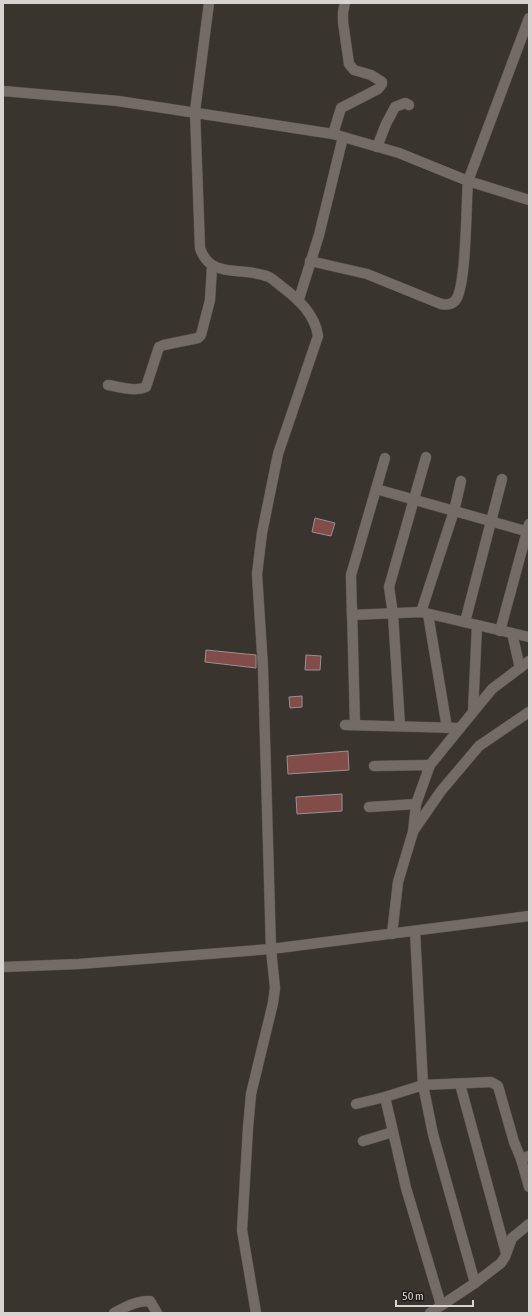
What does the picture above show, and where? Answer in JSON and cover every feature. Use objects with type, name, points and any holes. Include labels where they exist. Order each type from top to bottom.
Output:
[{"type":"street","points":[[209,3],[195,111],[200,248],[203,259],[212,267],[269,277],[299,299],[317,326],[318,336],[278,454],[262,533],[257,574],[263,676],[271,949],[275,988],[272,1010],[252,1094],[248,1128],[242,1230],[256,1313]]},
{"type":"street","points":[[332,134],[341,108],[357,98],[378,89],[382,84],[382,82],[371,76],[354,70],[349,64],[343,17],[345,3]]},
{"type":"street","points":[[310,261],[367,274],[441,304],[448,305],[456,300],[460,291],[463,271],[468,181],[529,18]]},
{"type":"street","points":[[3,91],[118,101],[195,111],[332,134],[399,153],[468,181],[529,200]]},
{"type":"street","points":[[378,147],[386,124],[395,107],[405,103],[409,105]]},
{"type":"street","points":[[299,299],[319,235],[343,137]]},
{"type":"street","points":[[108,385],[131,389],[141,389],[146,387],[159,347],[164,344],[198,338],[201,335],[210,300],[212,267]]},
{"type":"street","points":[[400,726],[393,614],[389,587],[426,457]]},
{"type":"street","points":[[386,458],[351,575],[352,615],[350,725],[460,728]]},
{"type":"street","points":[[465,622],[502,479]]},
{"type":"street","points":[[447,728],[425,613],[461,481]]},
{"type":"street","points":[[376,489],[490,521],[528,529],[500,631]]},
{"type":"street","points":[[351,590],[352,615]]},
{"type":"street","points":[[352,615],[425,613],[529,637]]},
{"type":"street","points":[[473,712],[477,625]]},
{"type":"street","points":[[512,633],[520,668]]},
{"type":"street","points":[[392,934],[398,882],[413,832],[416,804],[430,765],[492,688],[529,662]]},
{"type":"street","points":[[413,832],[440,791],[479,746],[529,712]]},
{"type":"street","points":[[374,766],[430,765]]},
{"type":"street","points":[[369,807],[416,804]]},
{"type":"street","points":[[3,967],[78,964],[271,949],[529,916]]},
{"type":"street","points":[[415,931],[423,1084],[433,1134],[475,1283]]},
{"type":"street","points":[[356,1104],[385,1097],[423,1084],[491,1082],[498,1086],[514,1142],[525,1157],[529,1187]]},
{"type":"street","points":[[460,1084],[506,1253]]},
{"type":"street","points":[[385,1097],[406,1188],[441,1305]]},
{"type":"street","points":[[363,1141],[393,1132]]},
{"type":"street","points":[[430,1313],[475,1283],[501,1263],[512,1238],[529,1224]]},
{"type":"street","points":[[114,1313],[129,1305],[145,1301],[150,1302],[157,1313]]},
{"type":"building","points":[[315,518],[335,523],[331,536],[312,532]]},
{"type":"building","points":[[206,650],[256,655],[256,668],[205,662]]},
{"type":"building","points":[[306,655],[321,656],[320,670],[305,670]]},
{"type":"building","points":[[302,696],[302,707],[290,708],[289,697]]},
{"type":"building","points":[[348,751],[349,770],[288,774],[287,756]]},
{"type":"building","points":[[342,794],[342,811],[297,814],[296,797]]}]
